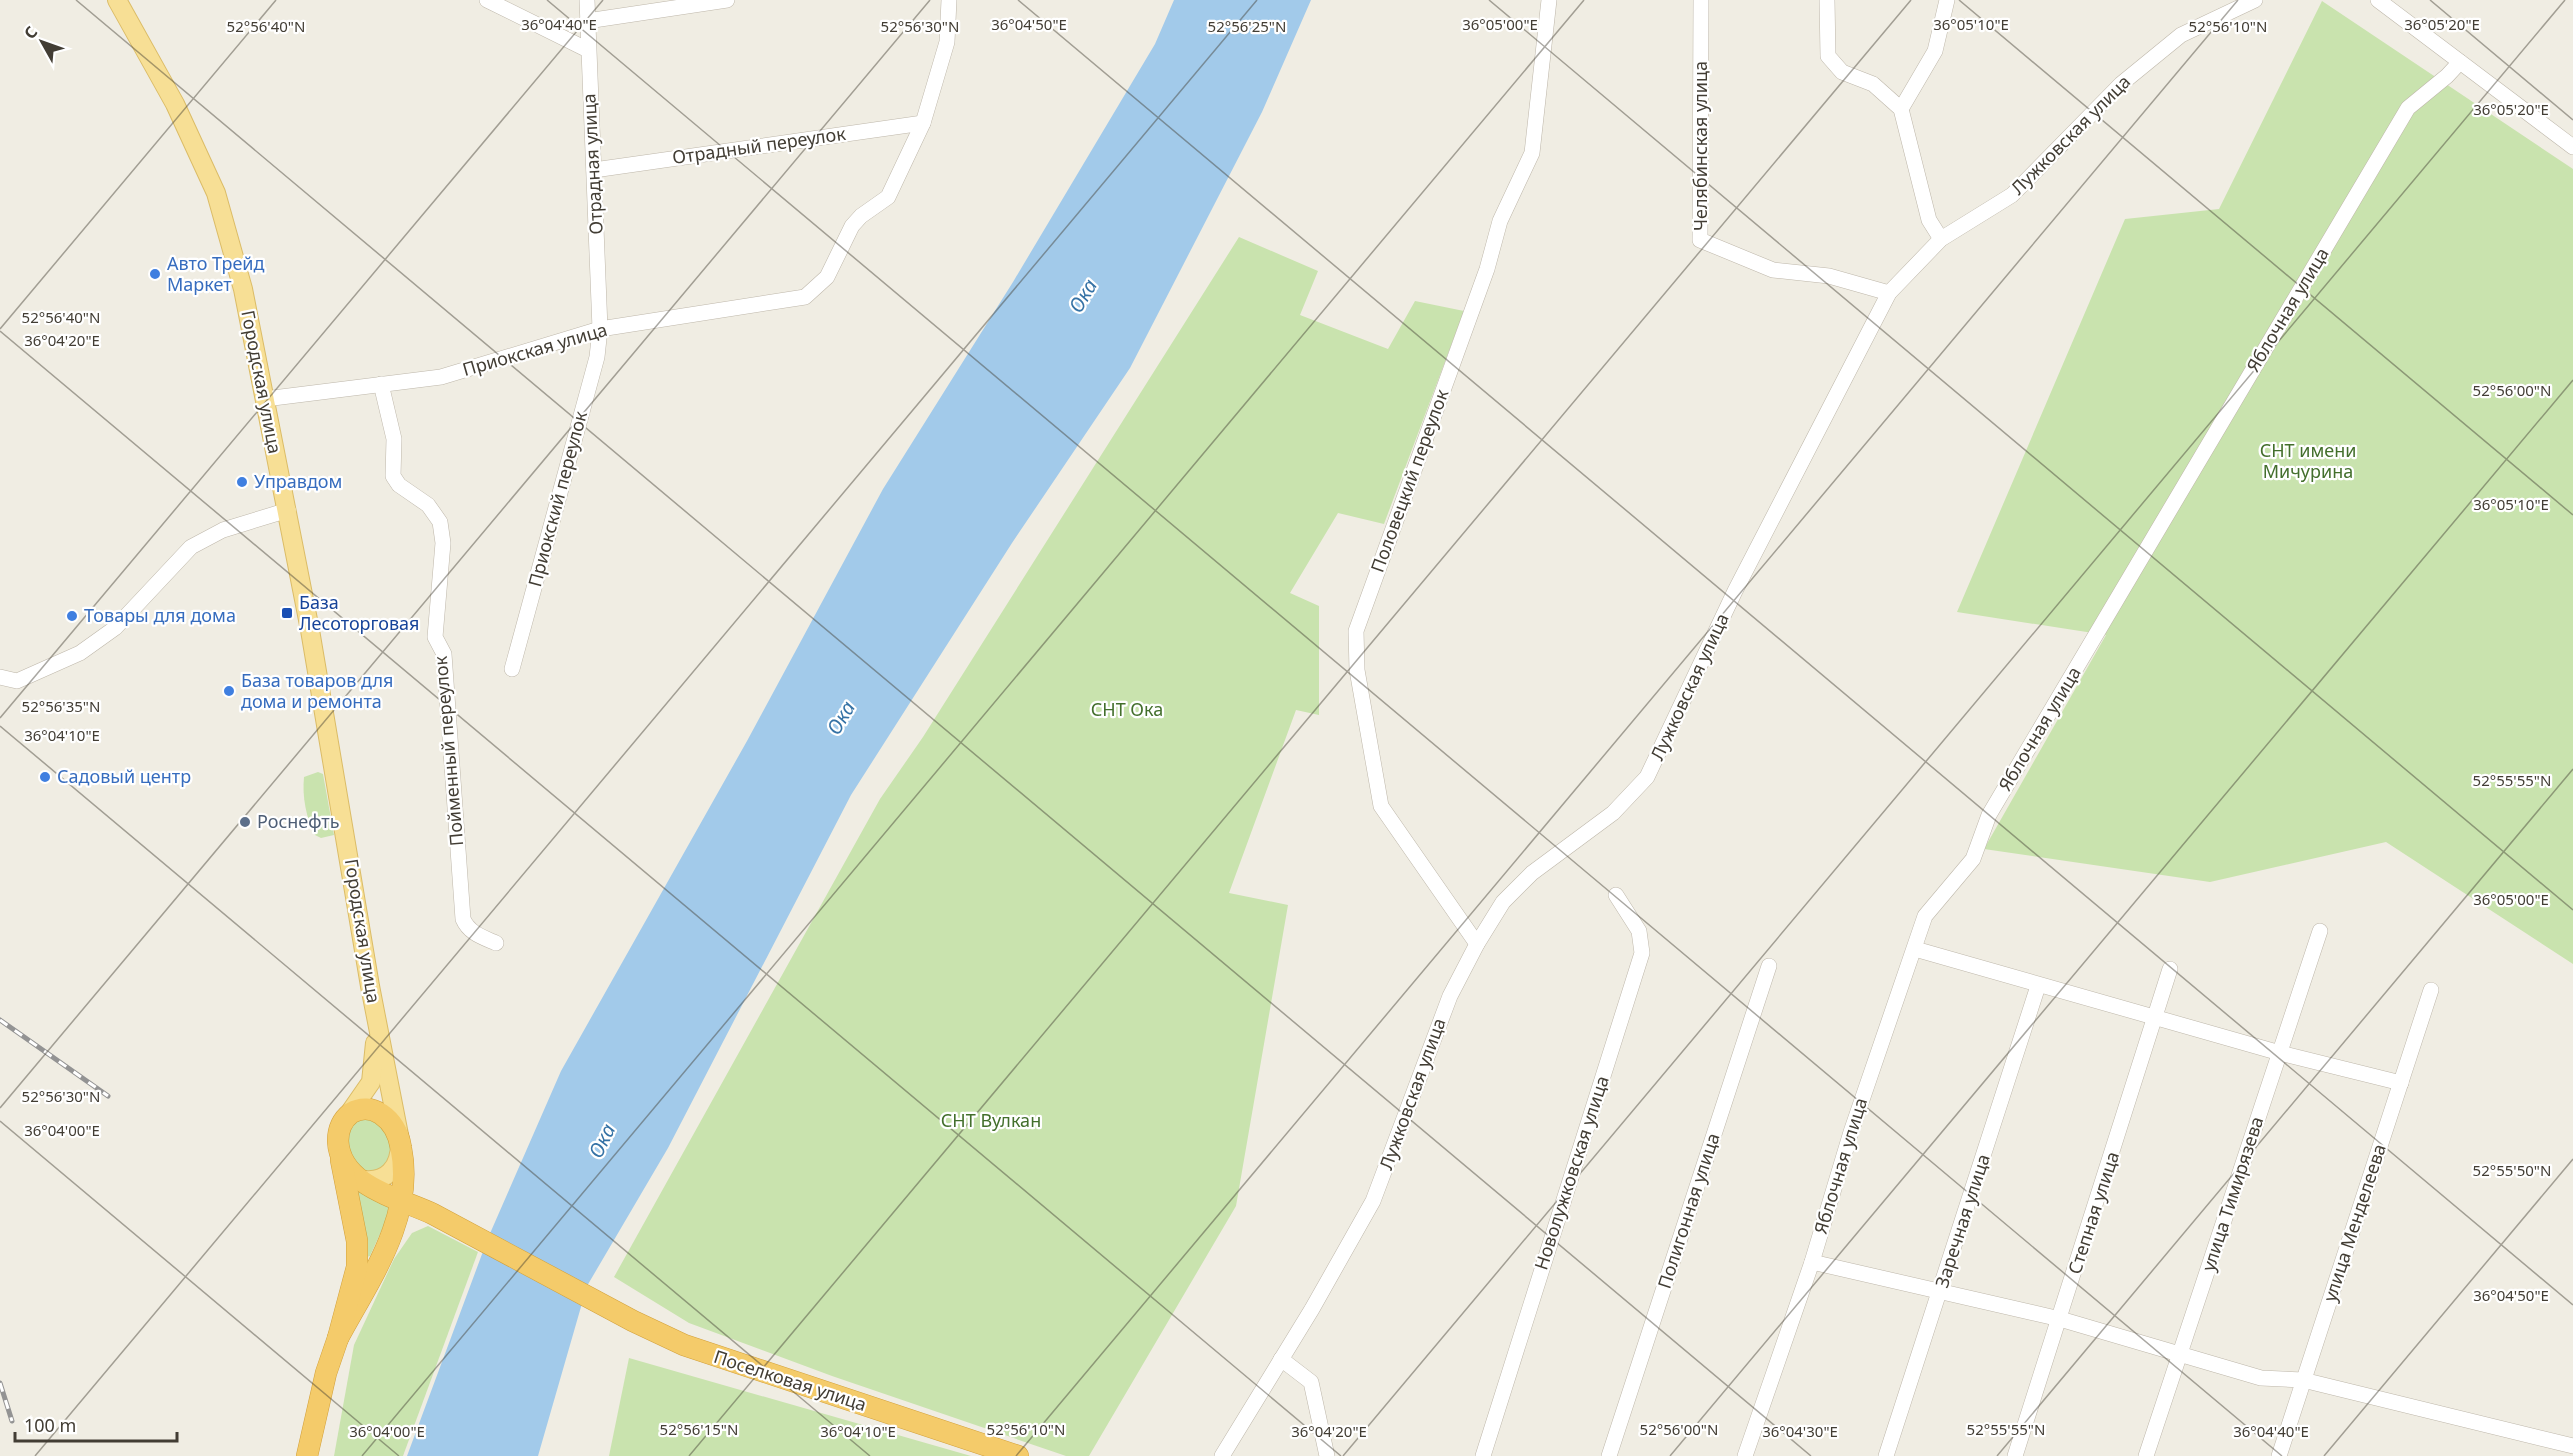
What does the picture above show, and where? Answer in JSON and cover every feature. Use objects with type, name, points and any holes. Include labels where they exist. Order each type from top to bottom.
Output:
[{"type":"highway","points":[[307,1456],[320,1393],[354,1283],[358,1254],[338,1137],[345,1119],[359,1110],[373,1109],[391,1123],[400,1140],[405,1165],[415,1190],[437,1215]]},
{"type":"highway","points":[[340,1156],[345,1166],[358,1179]]},
{"type":"highway","points":[[384,1250],[403,1200],[405,1165]]},
{"type":"highway","name":"Поселковая улица","points":[[358,1179],[437,1215],[633,1321],[708,1354],[1018,1456]]},
{"type":"highway","points":[[338,1338],[384,1250],[400,1226],[413,1214],[437,1215]]},
{"type":"main road","name":"Городская улица","points":[[117,0],[175,104],[216,193],[243,289],[288,510],[376,1020],[400,1140]]},
{"type":"main road","points":[[345,1119],[371,1082],[376,1020]]},
{"type":"main road","points":[[358,1179],[369,1182],[387,1177],[398,1162],[400,1140]]},
{"type":"street","points":[[487,0],[588,50]]},
{"type":"street","name":"Отрадная улица","points":[[587,0],[600,329]]},
{"type":"street","points":[[587,21],[727,0]]},
{"type":"street","points":[[924,123],[947,42],[949,0]]},
{"type":"street","name":"Половецкий переулок","points":[[1477,945],[1381,806],[1357,669],[1356,631],[1487,269],[1500,221],[1532,153],[1549,0]]},
{"type":"street","name":"Челябинская улица","points":[[1701,0],[1700,240],[1773,270],[1829,276],[1888,293]]},
{"type":"street","points":[[1827,0],[1828,56],[1842,72],[1873,84],[1901,109],[1929,220],[1941,239]]},
{"type":"street","points":[[1901,109],[1935,51],[1947,0]]},
{"type":"street","name":"Лужковская улица","points":[[1222,1456],[1373,1201],[1450,996],[1477,945],[1503,902],[1532,873],[1613,813],[1647,777],[1735,591],[1888,293],[1941,239],[2012,195],[2121,84],[2181,35],[2255,0]]},
{"type":"street","points":[[2378,0],[2573,147]]},
{"type":"street","name":"Яблочная улица","points":[[1745,1456],[1812,1262],[1851,1132],[1926,916],[1973,859],[1989,815],[2408,108],[2447,76],[2460,62]]},
{"type":"street","name":"Приокская улица","points":[[265,399],[441,377],[600,329],[805,297],[827,277],[852,226],[861,216],[888,196],[924,123]]},
{"type":"street","name":"Отрадный переулок","points":[[594,170],[924,123]]},
{"type":"street","name":"Приокский переулок","points":[[512,669],[597,357],[600,329]]},
{"type":"street","name":"Пойменный переулок","points":[[381,384],[394,439],[393,476],[399,485],[428,505],[440,522],[443,543],[435,637],[444,654],[463,919],[466,927],[477,935],[496,943]]},
{"type":"street","points":[[0,677],[17,681],[80,653],[115,628],[191,547],[223,530],[288,510]]},
{"type":"street","name":"Новолужковская улица","points":[[1483,1456],[1642,953],[1639,931],[1616,895]]},
{"type":"street","name":"улица Тимирязева","points":[[2146,1456],[2320,931]]},
{"type":"street","points":[[1915,949],[2038,986],[2157,1016],[2280,1053],[2401,1083]]},
{"type":"street","name":"Полигонная улица","points":[[1609,1456],[1769,966]]},
{"type":"street","name":"Степная улица","points":[[2014,1456],[2060,1319],[2170,969]]},
{"type":"street","name":"Заречная улица","points":[[1886,1456],[2038,986]]},
{"type":"street","name":"улица Менделеева","points":[[2279,1456],[2431,990]]},
{"type":"street","points":[[1812,1262],[2060,1319],[2261,1378],[2303,1380],[2573,1446]]},
{"type":"street","points":[[1281,1359],[1311,1382],[1327,1456]]},
{"type":"green space","name":"СНТ имени Мичурина","points":[[2322,1],[2573,169],[2573,964],[2386,842],[2210,882],[1984,849],[2106,635],[1957,612],[2125,219],[2219,209]]},
{"type":"green space","name":"СНТ Вулкан","points":[[1239,237],[1318,271],[1300,315],[1388,349],[1415,301],[1464,311],[1384,524],[1338,513],[1290,593],[1319,606],[1319,715],[1296,710],[1229,893],[1288,905],[1236,1206],[1089,1456],[1066,1456],[832,1376],[689,1323],[614,1277],[880,799],[923,737]]},
{"type":"green space","points":[[318,772],[323,774],[334,835],[321,838],[315,835],[309,821],[304,792],[304,777]]},
{"type":"green space","points":[[362,1116],[383,1123],[393,1150],[385,1166],[369,1173],[349,1160],[348,1128]]},
{"type":"green space","points":[[356,1187],[389,1207],[390,1212],[370,1256],[367,1257]]},
{"type":"green space","points":[[428,1226],[478,1252],[403,1456],[334,1456],[354,1345],[394,1259],[412,1233]]},
{"type":"green space","points":[[629,1358],[971,1456],[609,1456]]},
{"type":"water","name":"Ока","points":[[1174,0],[1311,0],[1262,112],[1130,368],[1012,543],[851,795],[668,1148],[587,1286],[538,1456],[407,1456],[488,1238],[561,1071],[747,741],[883,489],[1013,282],[1155,44]]},
{"type":"railway","points":[[0,1020],[108,1096]]},
{"type":"railway","points":[[0,1383],[12,1421]]},
{"type":"place","name":"Авто Трейд Маркет","points":[[155,274]]},
{"type":"place","name":"Управдом","points":[[242,482]]},
{"type":"place","name":"База Лесоторговая","points":[[287,613]]},
{"type":"place","name":"Товары для дома","points":[[72,616]]},
{"type":"place","name":"База товаров для дома и ремонта","points":[[229,691]]},
{"type":"place","name":"Садовый центр","points":[[45,777]]},
{"type":"place","name":"Роснефть","points":[[245,822]]},
{"type":"park label","name":"СНТ Ока","points":[[1127,710]]}]
